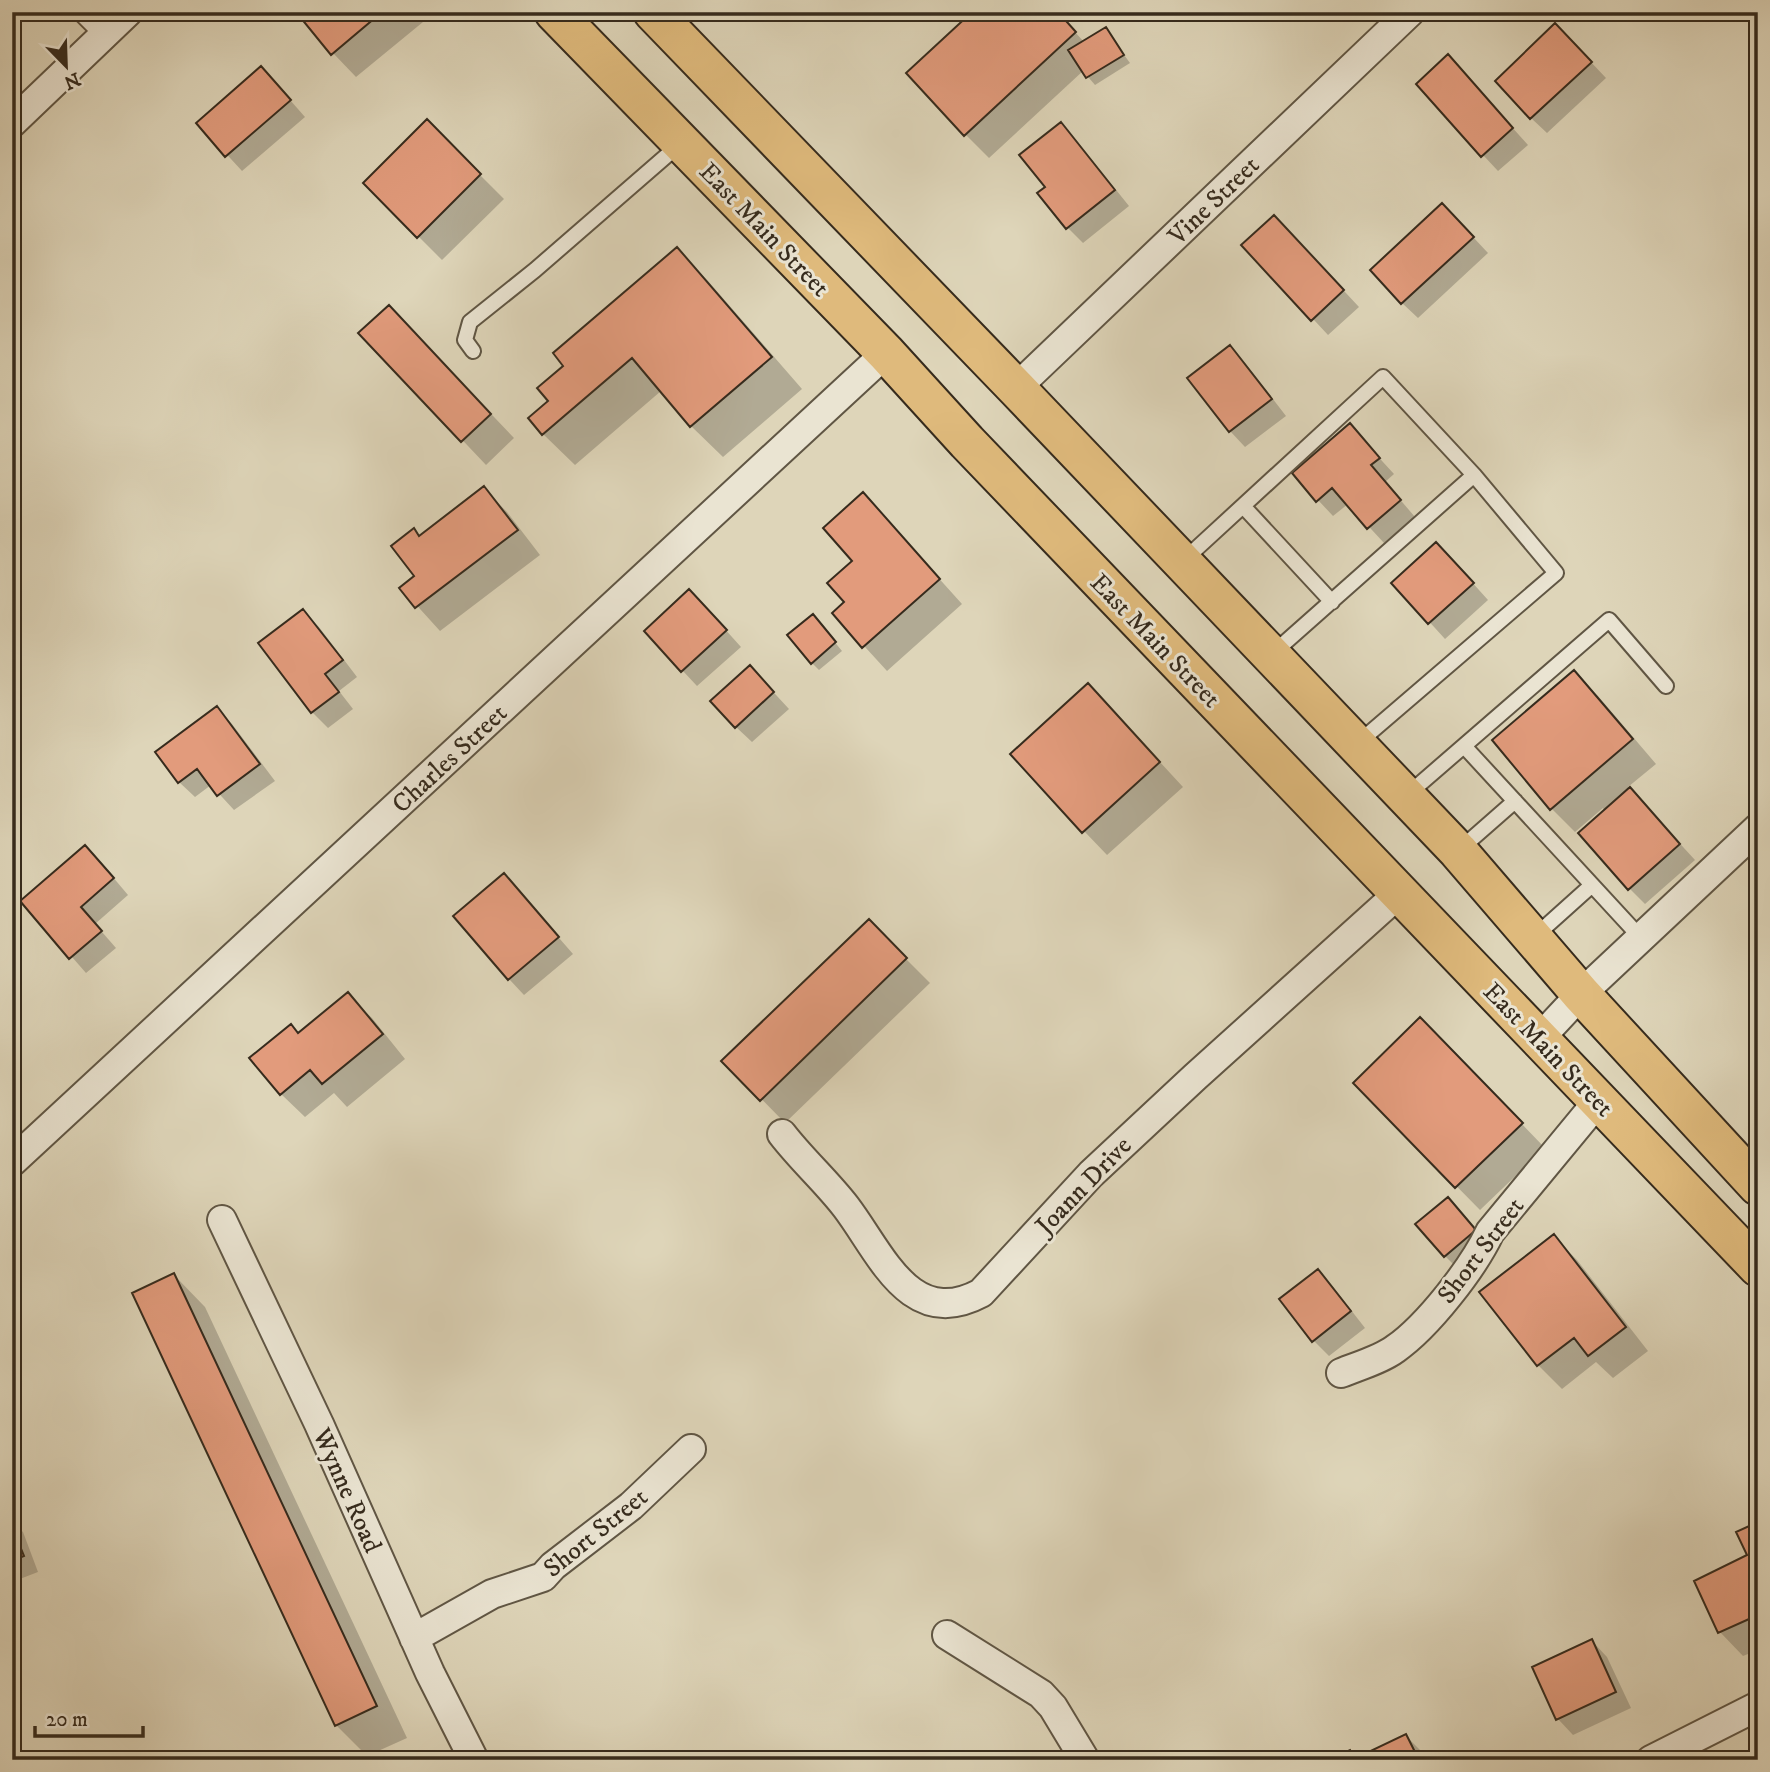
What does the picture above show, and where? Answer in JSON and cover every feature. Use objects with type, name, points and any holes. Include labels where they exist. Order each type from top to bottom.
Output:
[{"type":"main road","name":"East Main Street","points":[[554,12],[886,354],[1398,894],[1758,1267]]},
{"type":"main road","points":[[653,12],[1458,851],[1581,994],[1758,1186]]},
{"type":"street","points":[[12,123],[128,12]]},
{"type":"street","name":"Vine Street","points":[[1016,388],[1410,12]]},
{"type":"street","name":"Charles Street","points":[[12,1162],[886,354]]},
{"type":"street","points":[[1539,1039],[1581,994],[1758,828]]},
{"type":"street","name":"Joann Drive","points":[[782,1135],[845,1206],[905,1288],[924,1300],[943,1305],[964,1303],[981,1293],[1091,1174],[1398,894]]},
{"type":"street","name":"Short Street","points":[[1341,1373],[1394,1350],[1429,1318],[1481,1251],[1490,1232],[1599,1100]]},
{"type":"street","name":"Wynne Road","points":[[222,1220],[319,1424],[414,1638],[474,1760]]},
{"type":"street","name":"Short Street","points":[[414,1638],[492,1594],[543,1577],[553,1566],[631,1506],[691,1449]]},
{"type":"street","points":[[947,1635],[1041,1693],[1054,1707],[1086,1760]]},
{"type":"street","points":[[1651,1760],[1758,1706]]},
{"type":"lane","points":[[79,12],[103,36]]},
{"type":"lane","points":[[473,351],[465,340],[470,322],[535,270],[681,143]]},
{"type":"lane","points":[[1182,562],[1383,377],[1474,475],[1556,573],[1356,744]]},
{"type":"lane","points":[[1271,655],[1474,475]]},
{"type":"lane","points":[[1243,506],[1332,602]]},
{"type":"lane","points":[[1406,796],[1609,620],[1666,686]]},
{"type":"lane","points":[[1464,746],[1641,938]]},
{"type":"lane","points":[[1458,851],[1515,801]]},
{"type":"lane","points":[[1533,938],[1592,885]]},
{"type":"building","points":[[296,12],[382,12],[331,55]]},
{"type":"building","points":[[972,12],[1058,12],[1076,32],[964,136],[906,73]]},
{"type":"building","points":[[1555,23],[1592,62],[1530,119],[1495,81]]},
{"type":"building","points":[[1106,27],[1124,55],[1086,78],[1068,50]]},
{"type":"building","points":[[1448,54],[1513,128],[1481,157],[1416,84]]},
{"type":"building","points":[[261,66],[291,100],[225,157],[196,123]]},
{"type":"building","points":[[427,119],[481,174],[417,238],[363,183]]},
{"type":"building","points":[[1061,122],[1115,190],[1066,229],[1037,193],[1045,187],[1019,155]]},
{"type":"building","points":[[1442,203],[1474,237],[1401,304],[1370,270]]},
{"type":"building","points":[[1274,215],[1344,290],[1311,321],[1241,245]]},
{"type":"building","points":[[677,247],[772,357],[690,427],[632,358],[542,435],[528,418],[548,401],[537,388],[563,366],[553,353]]},
{"type":"building","points":[[389,305],[491,414],[461,442],[358,333]]},
{"type":"building","points":[[1230,345],[1272,399],[1229,432],[1187,378]]},
{"type":"building","points":[[1350,423],[1380,458],[1371,465],[1401,500],[1367,529],[1332,488],[1316,502],[1292,473]]},
{"type":"building","points":[[484,486],[518,530],[415,608],[399,588],[414,576],[391,546],[414,528],[419,536]]},
{"type":"building","points":[[863,492],[940,579],[862,648],[832,613],[844,602],[827,583],[852,561],[823,528]]},
{"type":"building","points":[[1436,542],[1474,583],[1428,624],[1391,583]]},
{"type":"building","points":[[689,589],[727,630],[681,672],[644,631]]},
{"type":"building","points":[[303,609],[343,660],[325,674],[339,692],[311,713],[258,643]]},
{"type":"building","points":[[813,614],[836,642],[811,664],[787,635]]},
{"type":"building","points":[[750,665],[774,692],[735,728],[710,701]]},
{"type":"building","points":[[1574,670],[1633,739],[1550,810],[1492,740]]},
{"type":"building","points":[[1088,683],[1160,762],[1082,833],[1010,754]]},
{"type":"building","points":[[217,706],[260,764],[217,796],[197,769],[178,783],[155,752]]},
{"type":"building","points":[[1630,787],[1680,844],[1628,890],[1578,833]]},
{"type":"building","points":[[85,845],[114,878],[81,907],[102,931],[69,959],[20,901]]},
{"type":"building","points":[[504,873],[559,937],[508,980],[453,916]]},
{"type":"building","points":[[869,919],[907,958],[760,1101],[721,1061]]},
{"type":"building","points":[[348,992],[383,1034],[322,1084],[310,1070],[280,1095],[249,1058],[291,1024],[298,1033]]},
{"type":"building","points":[[1420,1017],[1523,1123],[1455,1188],[1353,1083]]},
{"type":"building","points":[[1448,1197],[1476,1230],[1444,1257],[1415,1224]]},
{"type":"building","points":[[1554,1234],[1626,1327],[1588,1356],[1574,1338],[1537,1366],[1479,1292]]},
{"type":"building","points":[[1318,1269],[1351,1311],[1312,1342],[1279,1299]]},
{"type":"building","points":[[174,1273],[377,1706],[335,1726],[132,1293]]},
{"type":"building","points":[[1758,1522],[1758,1615],[1718,1633],[1694,1581],[1747,1555],[1736,1532]]},
{"type":"building","points":[[12,1527],[24,1556],[12,1561]]},
{"type":"building","points":[[1592,1639],[1616,1692],[1556,1720],[1532,1667]]},
{"type":"building","points":[[1406,1734],[1419,1760],[1329,1760],[1350,1750],[1354,1759]]}]
